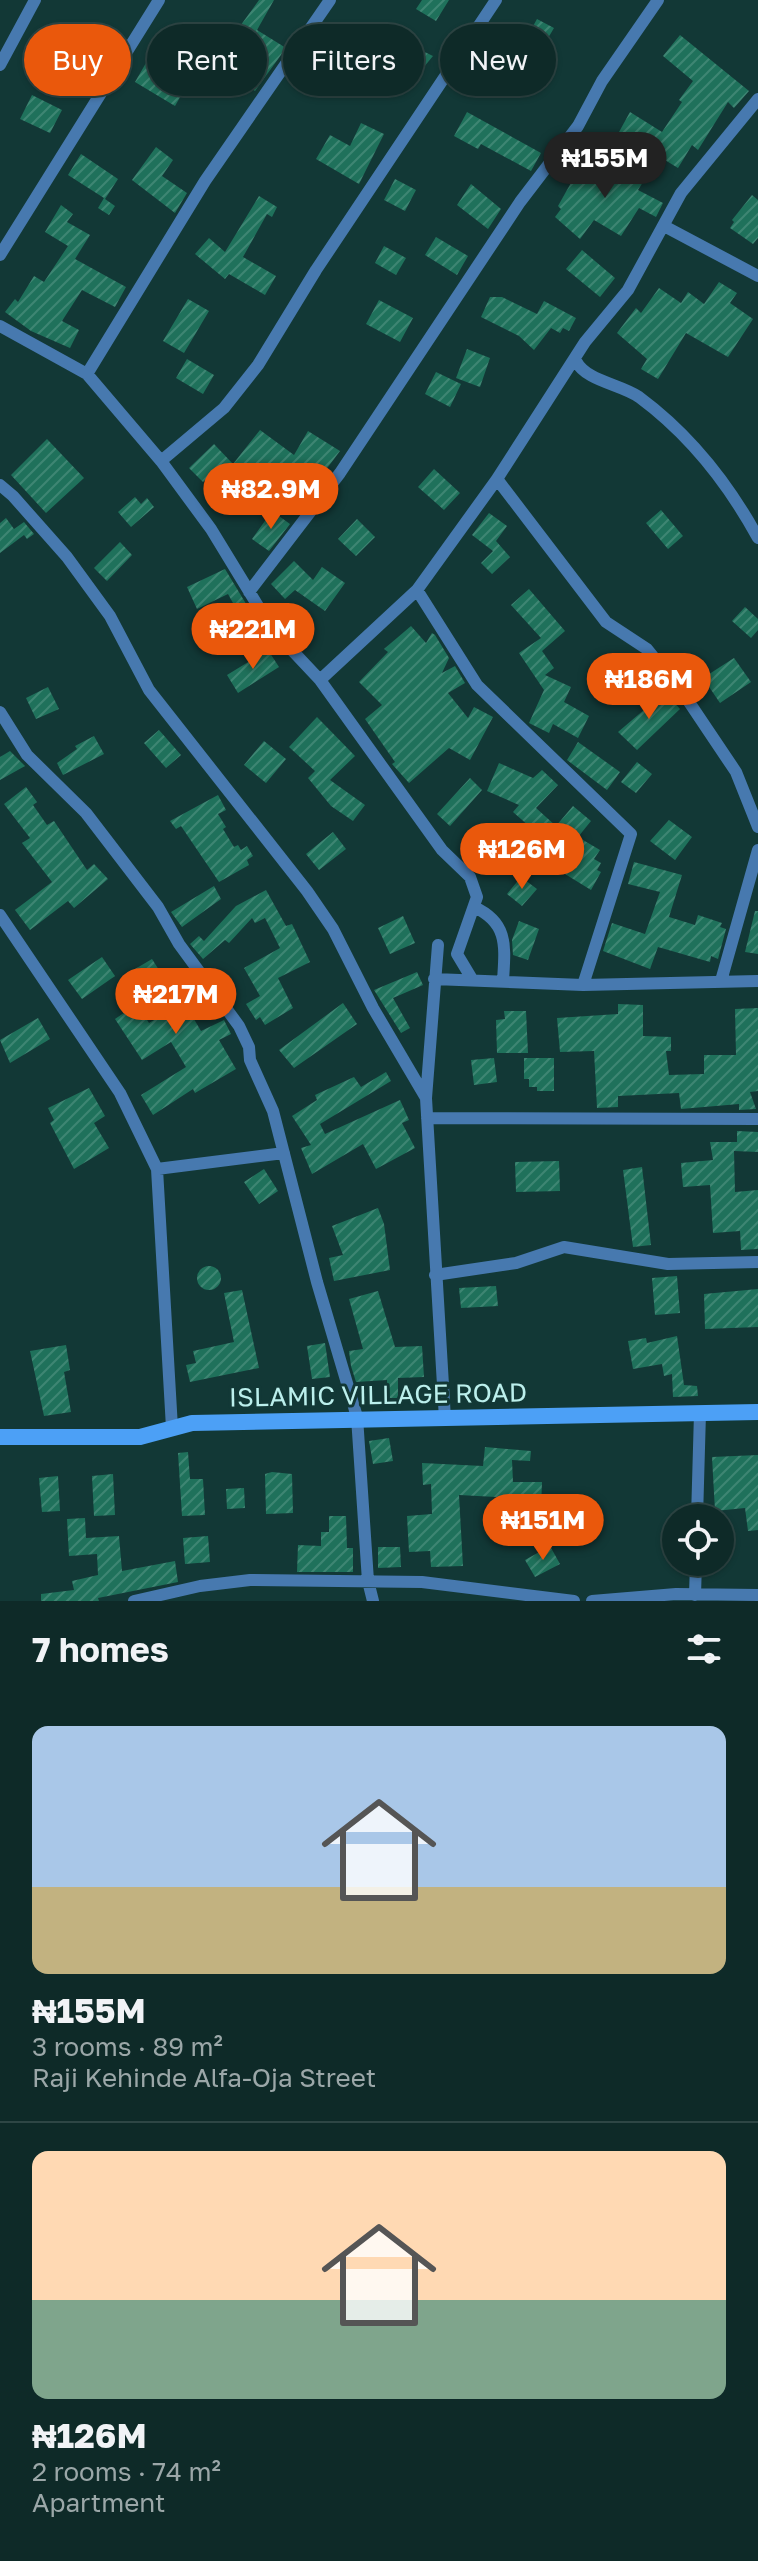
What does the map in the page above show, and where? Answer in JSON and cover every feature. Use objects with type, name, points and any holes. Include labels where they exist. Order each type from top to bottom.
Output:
[{"type":"street","points":[[0,65],[35,0]]},
{"type":"street","points":[[0,255],[159,0]]},
{"type":"street","points":[[87,374],[205,181],[330,0]]},
{"type":"street","points":[[161,461],[224,408],[258,365],[316,270],[496,0]]},
{"type":"street","points":[[249,592],[340,473],[520,202],[578,126],[602,81],[658,0]]},
{"type":"street","points":[[320,680],[417,590],[497,479],[576,361],[585,342],[628,290],[681,193],[752,117],[758,99]]},
{"type":"street","points":[[664,226],[758,276]]},
{"type":"street","points":[[0,326],[87,374],[161,461],[211,529],[272,629],[320,680],[442,850],[470,877],[477,897],[457,954],[472,979]]},
{"type":"street","points":[[576,361],[581,370],[636,395],[662,416],[701,455],[737,498],[758,538]]},
{"type":"street","points":[[497,479],[606,622],[647,649],[685,696],[736,772],[758,827]]},
{"type":"street","points":[[0,485],[67,557],[110,616],[149,690],[315,903],[426,1098]]},
{"type":"street","points":[[417,590],[477,685],[631,834],[583,985]]},
{"type":"street","points":[[0,712],[27,755],[98,827],[239,1026],[273,1111],[357,1417],[368,1581],[373,1601]]},
{"type":"street","points":[[0,739],[14,733]]},
{"type":"street","points":[[721,981],[758,850]]},
{"type":"street","points":[[474,907],[496,919],[503,929],[503,981]]},
{"type":"street","points":[[0,915],[120,1093],[157,1169],[172,1428]]},
{"type":"street","points":[[438,945],[426,1098],[445,1419]]},
{"type":"street","points":[[434,979],[583,985],[758,981]]},
{"type":"street","points":[[427,1118],[758,1119]]},
{"type":"street","points":[[157,1169],[284,1153]]},
{"type":"street","points":[[435,1275],[516,1263],[564,1247],[668,1264],[758,1262]]},
{"type":"street","name":"ISLAMIC VILLAGE ROAD","points":[[0,1437],[140,1437],[192,1423],[357,1417],[445,1419],[758,1412]]},
{"type":"street","points":[[697,1504],[700,1413]]},
{"type":"street","points":[[695,1595],[696,1576]]},
{"type":"street","points":[[134,1601],[239,1580],[422,1582],[574,1601]]},
{"type":"street","points":[[592,1601],[758,1595]]},
{"type":"building","points":[[259,0],[274,0],[260,24],[242,24]]},
{"type":"building","points":[[422,0],[449,0],[436,21],[416,9]]},
{"type":"building","points":[[680,35],[749,91],[734,108],[728,102],[698,150],[692,145],[678,168],[619,132],[630,112],[662,132],[682,102],[679,100],[693,81],[663,56]]},
{"type":"building","points":[[267,36],[283,46],[283,52],[267,74]]},
{"type":"building","points":[[424,52],[433,56],[424,67]]},
{"type":"building","points":[[146,63],[147,64],[147,89],[135,82]]},
{"type":"building","points":[[32,96],[62,110],[50,133],[20,119]]},
{"type":"building","points":[[158,96],[181,96],[175,106]]},
{"type":"building","points":[[467,112],[541,153],[531,171],[481,144],[478,149],[454,136]]},
{"type":"building","points":[[361,123],[384,134],[359,184],[316,159],[330,135],[350,146]]},
{"type":"building","points":[[156,147],[173,160],[162,176],[187,193],[175,213],[132,180]]},
{"type":"building","points":[[81,154],[118,179],[105,199],[115,206],[109,215],[98,208],[104,198],[68,175]]},
{"type":"building","points":[[605,155],[643,182],[638,190],[663,203],[656,217],[639,208],[621,236],[594,220],[580,239],[555,217],[561,209],[558,206],[576,174],[587,181]]},
{"type":"building","points":[[395,179],[416,190],[405,211],[384,200]]},
{"type":"building","points":[[471,184],[501,209],[488,229],[457,205]]},
{"type":"building","points":[[752,195],[758,200],[758,238],[753,244],[730,228],[734,222],[732,220]]},
{"type":"building","points":[[259,196],[277,207],[272,217],[267,214],[243,257],[276,276],[265,295],[229,274],[225,279],[195,254],[209,238],[225,252]]},
{"type":"building","points":[[61,205],[73,214],[67,222],[90,235],[75,259],[126,287],[115,307],[82,290],[62,321],[79,330],[70,348],[31,331],[5,312],[15,299],[18,302],[34,276],[44,282],[68,246],[45,232]]},
{"type":"building","points":[[436,237],[468,256],[457,275],[425,255]]},
{"type":"building","points":[[384,246],[406,258],[396,275],[375,263]]},
{"type":"building","points":[[582,250],[615,278],[600,297],[566,269]]},
{"type":"building","points":[[719,282],[737,293],[730,303],[753,319],[728,357],[686,333],[658,379],[641,369],[647,359],[617,333],[636,308],[641,313],[659,288],[681,303],[688,292],[704,304]]},
{"type":"building","points":[[490,297],[502,297],[537,314],[544,301],[576,318],[569,331],[563,328],[560,333],[551,328],[534,350],[519,336],[481,317]]},
{"type":"building","points":[[188,299],[209,311],[184,353],[163,341]]},
{"type":"building","points":[[379,300],[413,318],[400,342],[366,324]]},
{"type":"building","points":[[467,349],[490,358],[480,387],[456,378]]},
{"type":"building","points":[[187,359],[214,375],[203,394],[176,378]]},
{"type":"building","points":[[436,372],[461,384],[450,407],[425,394]]},
{"type":"building","points":[[260,430],[294,455],[308,431],[340,451],[307,495],[263,466],[248,488],[218,468],[203,482],[189,468],[214,444],[233,464]]},
{"type":"building","points":[[47,439],[84,478],[46,513],[11,475]]},
{"type":"building","points":[[434,469],[460,493],[444,510],[418,487]]},
{"type":"building","points":[[135,497],[141,504],[147,498],[154,507],[131,527],[118,512]]},
{"type":"building","points":[[661,510],[683,536],[668,549],[646,523]]},
{"type":"building","points":[[272,511],[290,524],[269,551],[252,539]]},
{"type":"building","points":[[489,513],[507,526],[496,541],[510,557],[492,574],[481,563],[493,551],[472,535]]},
{"type":"building","points":[[6,518],[14,529],[24,522],[34,534],[27,539],[24,535],[0,553],[0,523]]},
{"type":"building","points":[[357,519],[375,537],[356,556],[338,539]]},
{"type":"building","points":[[120,542],[132,555],[107,581],[94,568]]},
{"type":"building","points":[[294,561],[313,580],[322,567],[345,583],[325,611],[295,590],[285,599],[271,584]]},
{"type":"building","points":[[225,569],[254,617],[244,623],[228,594],[197,609],[187,587]]},
{"type":"building","points":[[529,589],[565,631],[542,651],[554,668],[545,675],[571,687],[564,702],[589,716],[578,738],[553,724],[549,733],[529,723],[544,690],[519,653],[541,638],[511,605]]},
{"type":"building","points":[[745,607],[758,619],[758,630],[751,638],[732,621]]},
{"type":"building","points":[[411,626],[426,643],[432,633],[435,635],[449,658],[442,673],[455,666],[465,683],[448,693],[468,718],[474,707],[493,717],[470,760],[449,748],[409,783],[392,764],[395,762],[365,719],[382,705],[359,682],[388,652],[384,649]]},
{"type":"building","points":[[268,650],[279,667],[238,693],[227,675]]},
{"type":"building","points":[[734,658],[751,682],[720,703],[703,678]]},
{"type":"building","points":[[48,687],[59,709],[36,719],[26,698]]},
{"type":"building","points":[[665,692],[680,709],[637,750],[618,732]]},
{"type":"building","points":[[317,717],[355,756],[330,780],[365,805],[353,821],[331,806],[308,778],[315,771],[289,747]]},
{"type":"building","points":[[159,730],[181,755],[166,768],[144,743]]},
{"type":"building","points":[[94,736],[104,754],[63,775],[57,763],[77,749],[75,746]]},
{"type":"building","points":[[264,741],[286,759],[266,783],[244,765]]},
{"type":"building","points":[[578,742],[620,772],[607,790],[567,760]]},
{"type":"building","points":[[10,751],[25,766],[0,780],[0,757]]},
{"type":"building","points":[[637,762],[652,774],[636,793],[621,782]]},
{"type":"building","points":[[499,763],[533,778],[542,770],[558,785],[536,808],[556,826],[573,806],[591,821],[578,837],[600,850],[594,859],[601,863],[597,870],[601,872],[591,890],[565,874],[533,839],[538,834],[513,812],[519,805],[487,791]]},
{"type":"building","points":[[470,778],[482,790],[450,826],[437,814]]},
{"type":"building","points":[[26,787],[37,802],[33,805],[47,825],[54,821],[87,870],[94,864],[108,879],[74,908],[68,901],[30,930],[15,910],[52,882],[22,843],[30,838],[4,804]]},
{"type":"building","points":[[218,795],[226,810],[218,814],[226,827],[223,829],[234,847],[238,845],[241,850],[247,846],[253,856],[247,860],[249,865],[219,882],[181,826],[176,829],[170,821]]},
{"type":"building","points":[[669,820],[692,837],[675,860],[650,841]]},
{"type":"building","points":[[333,832],[346,849],[319,870],[306,854]]},
{"type":"building","points":[[634,862],[682,875],[669,917],[695,925],[698,915],[722,923],[720,927],[726,929],[718,959],[711,956],[710,962],[658,947],[650,969],[603,951],[612,923],[645,934],[660,892],[628,884]]},
{"type":"building","points":[[521,877],[537,889],[522,906],[507,894]]},
{"type":"building","points":[[214,886],[221,899],[182,927],[171,912]]},
{"type":"building","points":[[266,890],[286,926],[292,924],[310,962],[278,978],[293,1008],[265,1025],[260,1017],[256,1020],[246,1004],[260,996],[244,968],[280,948],[265,918],[255,923],[252,918],[229,943],[225,940],[203,959],[190,944],[199,936],[204,941],[236,906]]},
{"type":"building","points":[[755,911],[758,911],[758,954],[745,952]]},
{"type":"building","points":[[403,916],[415,943],[390,954],[378,928]]},
{"type":"building","points":[[519,921],[539,929],[528,960],[513,955],[512,940]]},
{"type":"building","points":[[102,957],[115,976],[82,999],[68,980]]},
{"type":"building","points":[[152,959],[166,981],[185,968],[206,999],[188,1009],[201,1031],[224,1020],[231,1034],[219,1040],[236,1069],[195,1093],[193,1089],[153,1115],[141,1095],[186,1067],[171,1042],[142,1060],[115,1019],[137,1004],[149,1023],[172,1009],[156,985],[138,995],[125,975]]},
{"type":"building","points":[[417,972],[423,985],[393,998],[410,1028],[401,1033],[374,990]]},
{"type":"building","points":[[343,1003],[357,1024],[294,1068],[279,1050]]},
{"type":"building","points":[[618,1004],[643,1005],[643,1036],[671,1037],[671,1051],[666,1051],[669,1075],[704,1074],[704,1055],[736,1055],[735,1009],[758,1008],[758,1091],[750,1092],[756,1109],[739,1110],[739,1104],[681,1109],[679,1093],[618,1096],[618,1107],[597,1108],[594,1051],[560,1052],[557,1018],[618,1014]]},
{"type":"building","points":[[504,1011],[526,1011],[528,1053],[497,1053],[496,1020],[505,1019]]},
{"type":"building","points":[[38,1018],[50,1039],[10,1063],[0,1040]]},
{"type":"building","points":[[494,1058],[497,1082],[474,1085],[471,1060]]},
{"type":"building","points":[[524,1058],[554,1058],[554,1091],[537,1091],[537,1087],[529,1087],[529,1079],[524,1079]]},
{"type":"building","points":[[386,1072],[391,1081],[320,1124],[325,1134],[400,1100],[409,1120],[402,1123],[415,1148],[376,1169],[363,1144],[312,1174],[301,1148],[311,1145],[292,1116],[317,1100],[315,1095],[354,1077],[361,1087]]},
{"type":"building","points":[[89,1088],[105,1116],[94,1123],[109,1148],[74,1169],[50,1123],[54,1120],[48,1108]]},
{"type":"building","points":[[737,1131],[758,1132],[758,1152],[734,1151],[735,1192],[758,1190],[758,1249],[741,1250],[740,1231],[713,1233],[710,1185],[683,1187],[681,1163],[713,1160],[710,1142],[737,1142]]},
{"type":"building","points":[[559,1161],[560,1191],[516,1192],[515,1162]]},
{"type":"building","points":[[642,1167],[651,1245],[633,1247],[623,1170]]},
{"type":"building","points":[[264,1169],[278,1191],[259,1204],[244,1182]]},
{"type":"building","points":[[378,1208],[384,1224],[390,1270],[334,1281],[329,1258],[343,1255],[332,1226]]},
{"type":"building","points":[[209,1266],[217,1270],[221,1278],[217,1286],[209,1290],[201,1286],[197,1278],[201,1270]]},
{"type":"building","points":[[677,1276],[680,1313],[655,1315],[652,1278]]},
{"type":"building","points":[[496,1286],[498,1306],[461,1308],[459,1288]]},
{"type":"building","points":[[758,1289],[758,1327],[705,1329],[704,1294]]},
{"type":"building","points":[[242,1290],[259,1368],[190,1382],[186,1365],[196,1363],[193,1351],[234,1342],[224,1293]]},
{"type":"building","points":[[378,1291],[395,1347],[422,1346],[424,1377],[398,1378],[398,1398],[387,1398],[387,1380],[356,1382],[351,1366],[349,1351],[363,1349],[349,1299]]},
{"type":"building","points":[[677,1336],[684,1385],[697,1386],[698,1396],[673,1397],[672,1374],[664,1376],[662,1364],[633,1369],[628,1341],[646,1338],[647,1343]]},
{"type":"building","points":[[325,1343],[330,1377],[312,1379],[307,1346]]},
{"type":"building","points":[[66,1345],[70,1370],[64,1372],[71,1412],[44,1416],[30,1351]]},
{"type":"building","points":[[389,1438],[393,1461],[373,1464],[369,1441]]},
{"type":"building","points":[[485,1447],[531,1451],[530,1461],[512,1460],[513,1482],[542,1482],[541,1509],[516,1509],[516,1498],[459,1495],[463,1566],[431,1567],[430,1551],[409,1552],[407,1516],[432,1514],[431,1484],[423,1485],[422,1463],[483,1466]]},
{"type":"building","points":[[188,1452],[190,1479],[203,1479],[205,1515],[182,1516],[178,1453]]},
{"type":"building","points":[[758,1455],[758,1530],[748,1531],[745,1508],[734,1509],[734,1504],[715,1504],[712,1457]]},
{"type":"building","points":[[113,1474],[115,1515],[94,1516],[92,1476]]},
{"type":"building","points":[[265,1474],[292,1474],[293,1513],[266,1514]]},
{"type":"building","points":[[58,1476],[60,1511],[42,1512],[39,1478]]},
{"type":"building","points":[[244,1488],[245,1508],[227,1509],[226,1489]]},
{"type":"building","points":[[329,1516],[346,1516],[347,1548],[353,1548],[353,1572],[297,1572],[298,1545],[321,1546],[321,1532],[329,1532]]},
{"type":"building","points":[[567,1516],[574,1536],[555,1542],[548,1521]]},
{"type":"building","points":[[85,1518],[86,1538],[119,1536],[122,1571],[175,1561],[178,1582],[98,1598],[99,1601],[41,1601],[41,1594],[74,1590],[72,1581],[98,1575],[97,1554],[69,1556],[67,1519]]},
{"type":"building","points":[[208,1536],[210,1562],[185,1564],[183,1538]]},
{"type":"building","points":[[550,1546],[560,1564],[535,1577],[525,1560]]},
{"type":"building","points":[[378,1547],[400,1547],[401,1567],[378,1568]]}]
